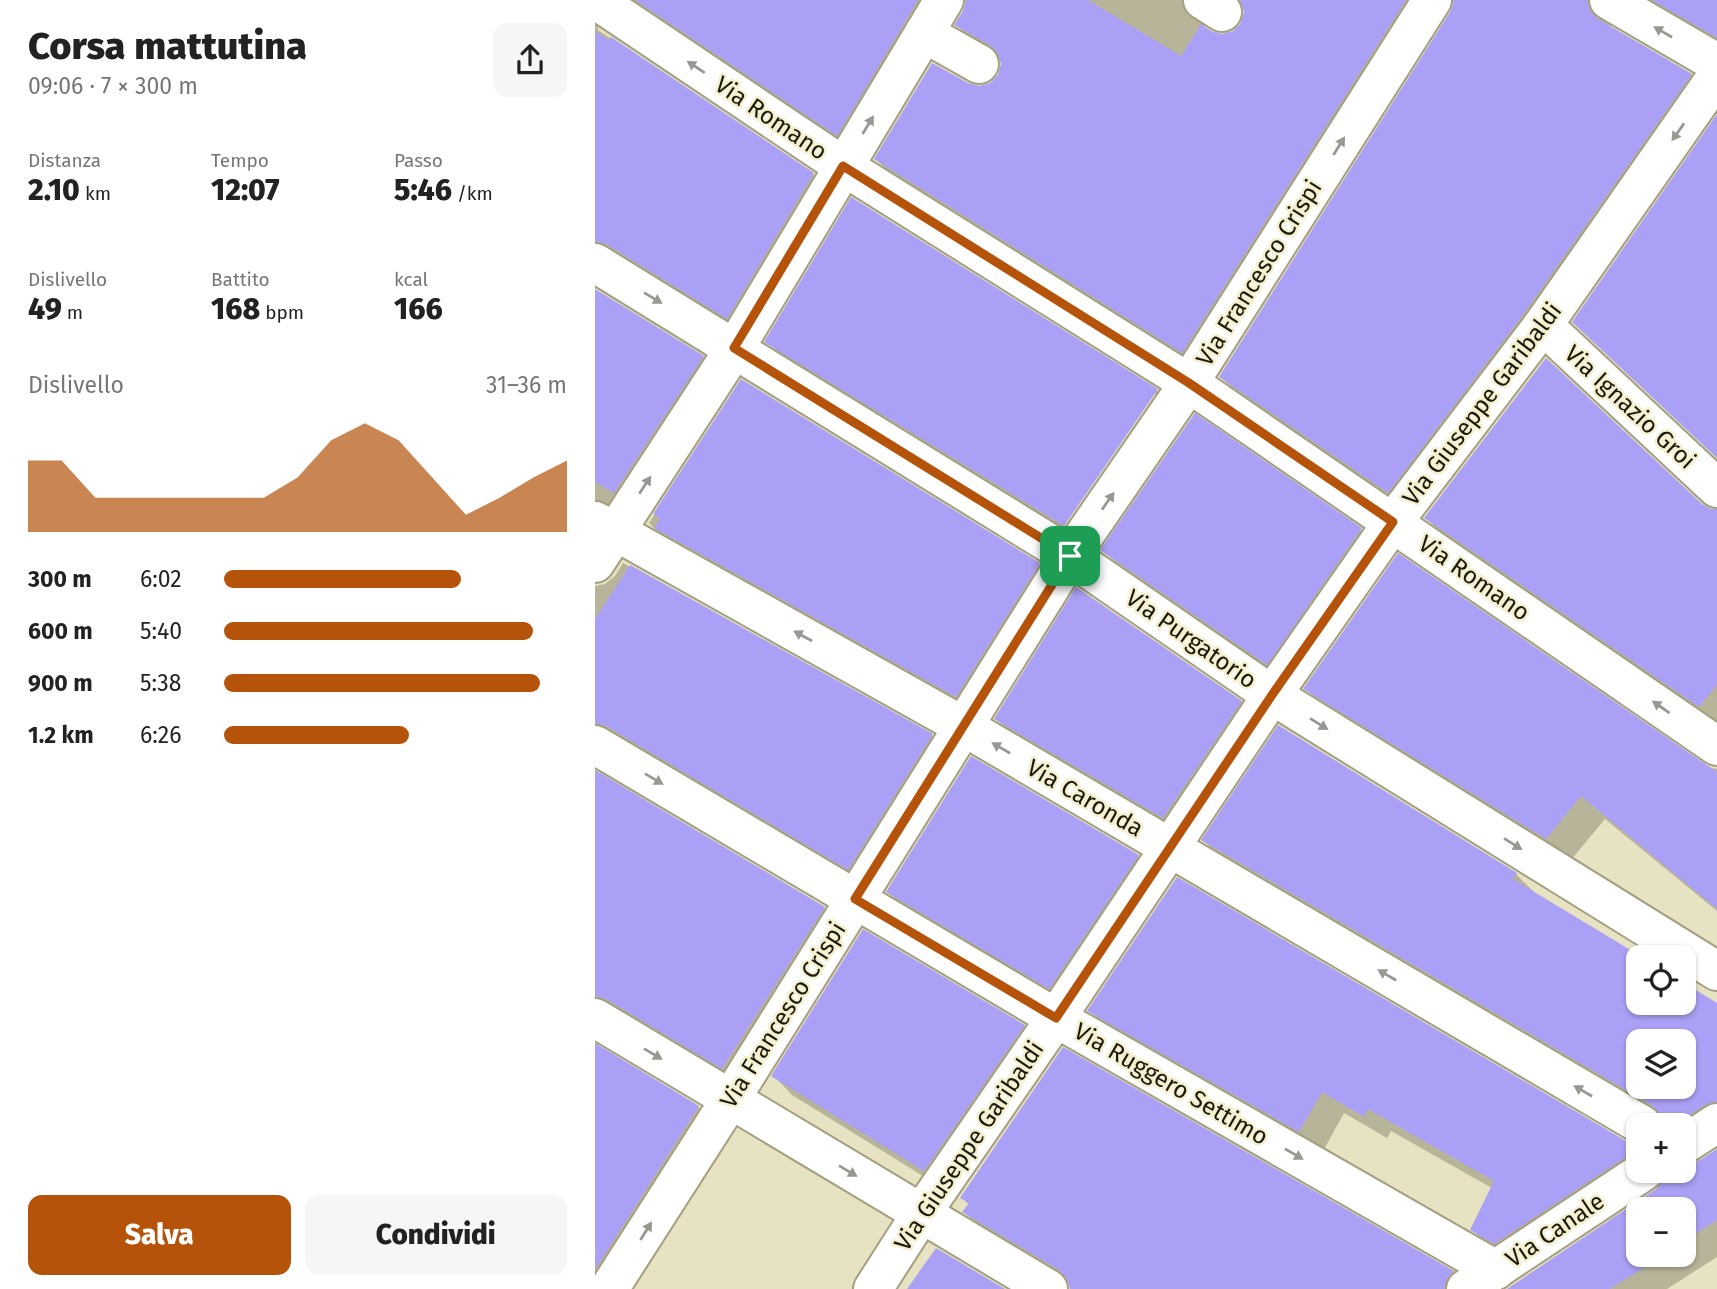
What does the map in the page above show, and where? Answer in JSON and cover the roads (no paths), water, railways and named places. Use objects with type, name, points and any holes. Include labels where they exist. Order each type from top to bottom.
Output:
[{"type":"street","points":[[595,563],[605,526],[734,348],[944,0]]},
{"type":"street","name":"Via Francesco Crispi","points":[[609,1289],[1070,556],[1189,383],[1432,0]]},
{"type":"street","points":[[1609,0],[1717,63]]},
{"type":"street","name":"Via Romano","points":[[597,2],[843,166],[1189,383],[1717,746]]},
{"type":"street","points":[[924,33],[979,64]]},
{"type":"street","name":"Via Giuseppe Garibaldi","points":[[873,1289],[1272,695],[1393,522],[1543,325],[1717,76]]},
{"type":"street","name":"Via Purgatorio","points":[[595,263],[1070,556],[1272,695],[1717,971]]},
{"type":"street","name":"Via Ignazio Groi","points":[[1543,325],[1717,488]]},
{"type":"street","name":"Via Caronda","points":[[605,526],[963,726],[1626,1116]]},
{"type":"street","name":"Via Ruggero Settimo","points":[[595,744],[1056,1018],[1481,1279]]},
{"type":"street","points":[[595,1018],[1048,1289]]},
{"type":"street","points":[[1696,1136],[1717,1123]]},
{"type":"street","name":"Via Canale","points":[[1481,1279],[1626,1183]]}]
